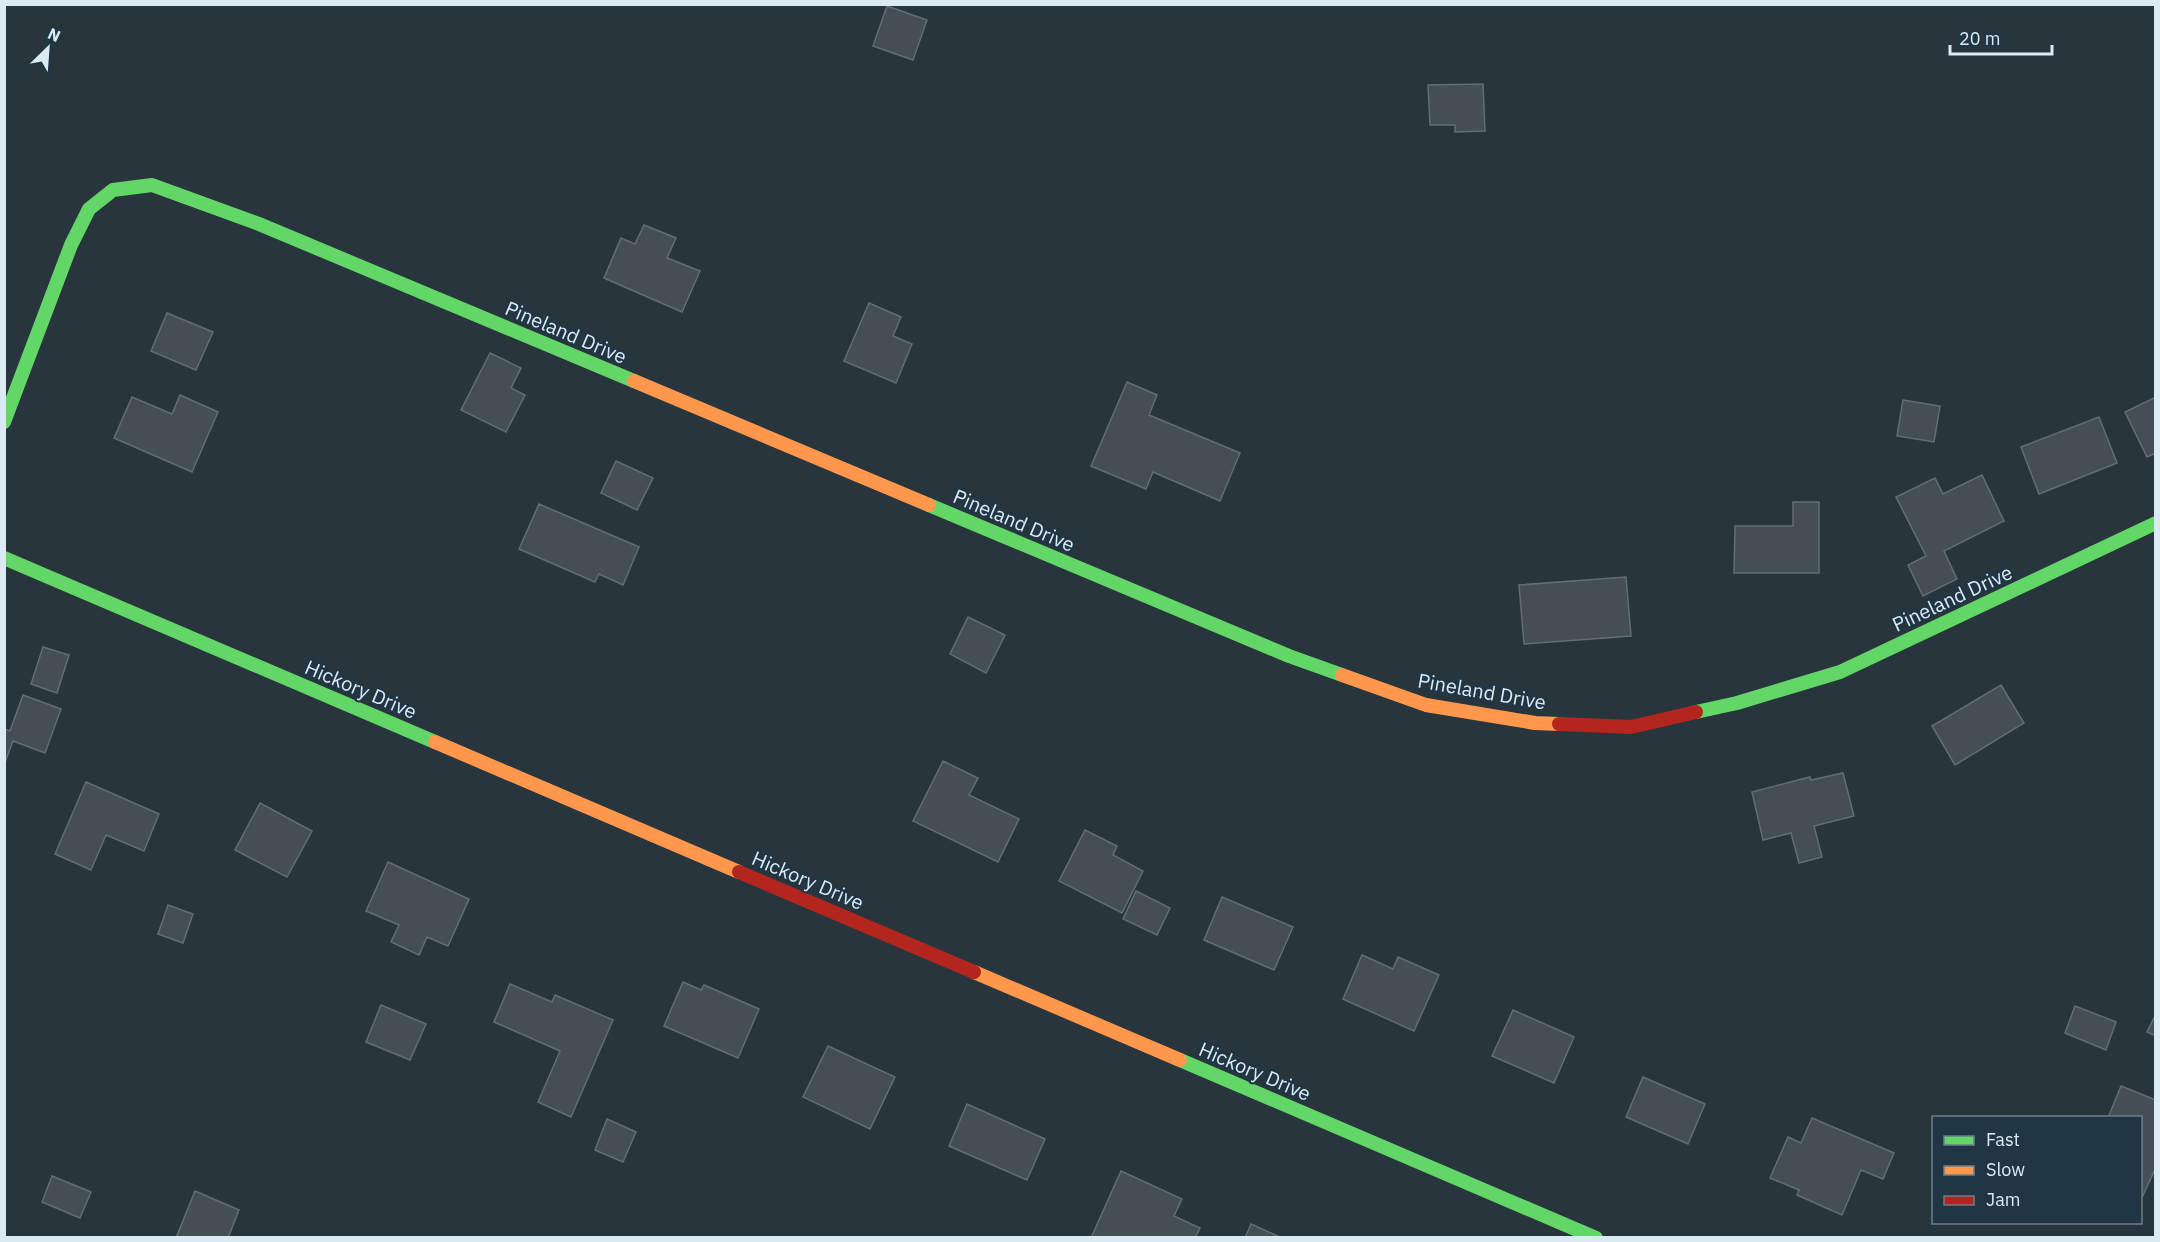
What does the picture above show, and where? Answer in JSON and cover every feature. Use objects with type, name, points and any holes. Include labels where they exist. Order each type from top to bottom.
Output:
[{"type":"street","name":"Pineland Drive","points":[[4,422],[71,245],[89,209],[113,190],[152,185],[270,229],[1289,656],[1426,705],[1535,723],[1631,728],[1737,703],[1840,672],[2156,524]]},
{"type":"street","name":"Hickory Drive","points":[[4,558],[1596,1238]]},
{"type":"building","points":[[887,6],[927,20],[913,60],[873,46]]},
{"type":"building","points":[[1483,84],[1485,131],[1455,132],[1455,125],[1430,125],[1428,85]]},
{"type":"building","points":[[644,225],[676,238],[667,258],[700,271],[682,312],[604,278],[621,238],[635,244]]},
{"type":"building","points":[[869,303],[901,317],[893,336],[912,344],[896,383],[844,361]]},
{"type":"building","points":[[167,313],[213,332],[196,370],[151,351]]},
{"type":"building","points":[[490,353],[521,368],[511,388],[525,395],[506,432],[461,410]]},
{"type":"building","points":[[1127,382],[1157,395],[1149,415],[1240,453],[1220,501],[1153,472],[1146,489],[1091,466]]},
{"type":"building","points":[[180,395],[218,412],[192,472],[114,438],[132,397],[172,414]]},
{"type":"building","points":[[2156,397],[2156,453],[2147,457],[2125,412]]},
{"type":"building","points":[[1903,400],[1940,406],[1934,442],[1897,436]]},
{"type":"building","points":[[2099,417],[2117,463],[2039,494],[2021,447]]},
{"type":"building","points":[[616,461],[653,478],[637,510],[601,493]]},
{"type":"building","points":[[1982,475],[2004,521],[1944,551],[1957,579],[1923,596],[1908,565],[1926,556],[1896,497],[1935,478],[1943,494]]},
{"type":"building","points":[[1793,502],[1819,502],[1819,573],[1734,573],[1735,526],[1793,526]]},
{"type":"building","points":[[539,504],[639,547],[623,585],[599,574],[595,582],[519,549]]},
{"type":"building","points":[[1626,577],[1631,636],[1524,644],[1519,585]]},
{"type":"building","points":[[968,617],[1005,635],[986,673],[950,654]]},
{"type":"building","points":[[43,647],[69,655],[57,693],[31,684]]},
{"type":"building","points":[[2001,685],[2024,723],[1955,765],[1932,726]]},
{"type":"building","points":[[23,695],[61,709],[45,753],[13,741],[4,765],[4,729],[10,731]]},
{"type":"building","points":[[943,761],[978,778],[969,795],[1019,819],[998,862],[913,821]]},
{"type":"building","points":[[1843,773],[1854,816],[1814,826],[1822,857],[1799,863],[1791,833],[1763,840],[1752,792],[1810,777],[1811,780]]},
{"type":"building","points":[[86,782],[159,814],[144,851],[106,835],[91,870],[55,854]]},
{"type":"building","points":[[260,803],[312,831],[287,877],[235,850]]},
{"type":"building","points":[[1085,830],[1117,846],[1113,855],[1143,871],[1122,913],[1059,881]]},
{"type":"building","points":[[388,862],[469,899],[448,946],[427,937],[419,955],[391,942],[399,925],[366,911]]},
{"type":"building","points":[[1136,891],[1170,908],[1157,935],[1123,919]]},
{"type":"building","points":[[1222,897],[1293,927],[1274,970],[1204,940]]},
{"type":"building","points":[[168,905],[193,914],[183,943],[158,934]]},
{"type":"building","points":[[1362,955],[1393,969],[1398,957],[1439,975],[1414,1031],[1343,999]]},
{"type":"building","points":[[683,982],[701,990],[704,985],[759,1009],[738,1058],[664,1026]]},
{"type":"building","points":[[510,984],[552,1002],[555,995],[613,1020],[571,1117],[538,1102],[560,1051],[494,1022]]},
{"type":"building","points":[[381,1005],[426,1024],[410,1060],[366,1042]]},
{"type":"building","points":[[2075,1006],[2116,1022],[2106,1050],[2065,1033]]},
{"type":"building","points":[[1513,1010],[1574,1037],[1554,1083],[1492,1056]]},
{"type":"building","points":[[2156,1014],[2156,1036],[2147,1032]]},
{"type":"building","points":[[828,1046],[895,1077],[870,1129],[803,1097]]},
{"type":"building","points":[[1643,1077],[1705,1104],[1688,1144],[1626,1117]]},
{"type":"building","points":[[2121,1086],[2156,1100],[2156,1167],[2142,1198],[2142,1116],[2109,1116]]},
{"type":"building","points":[[967,1104],[1045,1139],[1027,1180],[949,1146]]},
{"type":"building","points":[[1812,1118],[1894,1153],[1883,1179],[1861,1170],[1842,1215],[1797,1195],[1799,1190],[1770,1178],[1788,1137],[1801,1143]]},
{"type":"building","points":[[607,1119],[636,1132],[623,1162],[595,1150]]},
{"type":"building","points":[[1121,1171],[1182,1199],[1174,1216],[1200,1228],[1195,1238],[1091,1238]]},
{"type":"building","points":[[52,1176],[91,1192],[80,1218],[42,1202]]},
{"type":"building","points":[[195,1191],[239,1210],[228,1238],[176,1238]]},
{"type":"building","points":[[1251,1224],[1282,1238],[1245,1238]]},
{"type":"traffic: fast","points":[[4,422],[71,245],[89,209],[113,190],[152,185],[259,224],[634,381]]},
{"type":"traffic: fast","points":[[929,505],[1289,656],[1342,675]]},
{"type":"traffic: fast","points":[[1696,712],[1737,703],[1840,672],[2156,523]]},
{"type":"traffic: fast","points":[[4,558],[435,742]]},
{"type":"traffic: fast","points":[[1180,1060],[1596,1238]]},
{"type":"traffic: slow","points":[[634,381],[929,505]]},
{"type":"traffic: slow","points":[[1342,675],[1426,705],[1535,723],[1559,724]]},
{"type":"traffic: slow","points":[[435,742],[739,872]]},
{"type":"traffic: slow","points":[[974,972],[1180,1060]]},
{"type":"traffic: jam","points":[[1559,724],[1631,727],[1696,712]]},
{"type":"traffic: jam","points":[[739,872],[974,972]]}]
